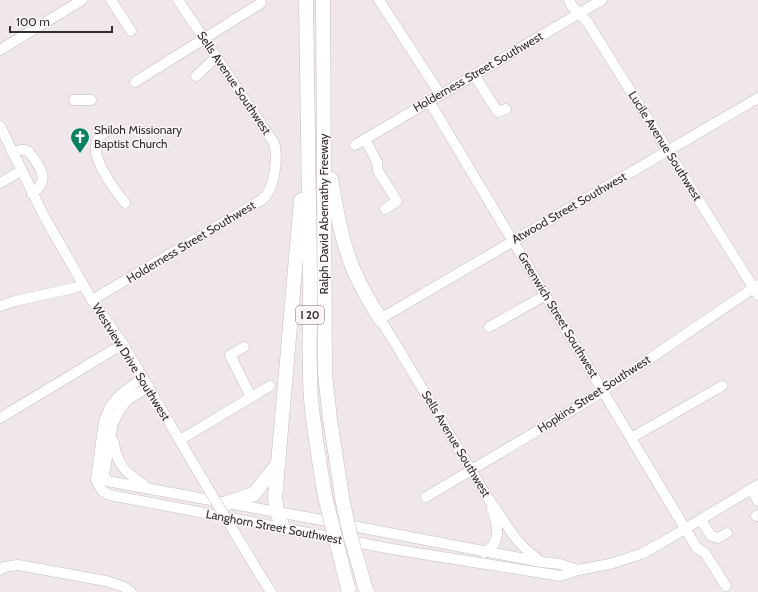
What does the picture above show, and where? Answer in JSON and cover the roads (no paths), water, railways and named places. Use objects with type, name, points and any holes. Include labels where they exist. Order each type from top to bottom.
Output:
[{"type":"highway","name":"Ralph David Abernathy Freeway","points":[[306,0],[311,397],[314,431],[325,497],[333,534],[349,590]]},
{"type":"highway","name":"Ralph David Abernathy Freeway","points":[[323,0],[325,374],[330,419],[344,503],[351,538],[366,591]]},
{"type":"highway","points":[[283,528],[277,512],[275,498],[277,465],[307,132]]},
{"type":"highway","points":[[324,143],[346,249],[360,284],[380,318]]},
{"type":"highway","points":[[227,503],[254,494],[277,465]]},
{"type":"street","points":[[0,50],[82,0]]},
{"type":"street","points":[[111,0],[131,31]]},
{"type":"street","name":"Sells Avenue Southwest","points":[[178,0],[274,143],[277,156],[274,170]]},
{"type":"street","points":[[379,0],[440,94]]},
{"type":"street","name":"Lucile Avenue Southwest","points":[[569,0],[588,23],[756,289]]},
{"type":"street","name":"Holderness Street Southwest","points":[[354,145],[602,0]]},
{"type":"street","points":[[135,82],[261,3]]},
{"type":"street","points":[[196,76],[216,57]]},
{"type":"street","points":[[474,75],[498,112]]},
{"type":"street","name":"Atwood Street Southwest","points":[[380,318],[758,98]]},
{"type":"street","points":[[74,100],[90,100]]},
{"type":"street","name":"Greenwich Street Southwest","points":[[430,101],[696,547],[706,553],[726,586]]},
{"type":"street","name":"Westview Drive Southwest","points":[[0,126],[32,194],[83,285],[123,344],[271,592]]},
{"type":"street","points":[[108,130],[99,137],[96,142],[96,158],[125,203]]},
{"type":"street","points":[[365,139],[377,162],[378,170],[397,201],[385,209]]},
{"type":"street","points":[[12,153],[20,150],[29,152],[43,174],[42,185],[32,194]]},
{"type":"street","name":"Holderness Street Southwest","points":[[92,300],[260,201],[268,194],[272,184],[274,170]]},
{"type":"street","points":[[0,183],[22,172]]},
{"type":"street","points":[[0,306],[83,285]]},
{"type":"street","name":"Hopkins Street Southwest","points":[[426,497],[603,390],[756,289]]},
{"type":"street","points":[[489,327],[546,296]]},
{"type":"street","name":"Sells Avenue Southwest","points":[[380,318],[489,500],[524,548],[541,562]]},
{"type":"street","points":[[0,418],[123,344]]},
{"type":"street","points":[[244,347],[230,355],[251,397]]},
{"type":"street","points":[[146,382],[127,400],[113,423],[104,474],[107,480],[100,489],[96,480],[104,421],[110,407],[119,396],[130,387],[146,382]]},
{"type":"street","points":[[180,440],[270,386]]},
{"type":"street","points":[[631,438],[722,386]]},
{"type":"street","points":[[112,430],[115,454],[123,468],[130,476],[151,489]]},
{"type":"street","name":"Langhorn Street Southwest","points":[[107,480],[487,552],[560,564],[578,570]]},
{"type":"street","points":[[754,487],[758,502]]},
{"type":"street","name":"Langhorn Street Southwest","points":[[100,489],[110,495],[392,549],[561,576],[578,570],[610,564],[630,558],[686,529],[754,487]]},
{"type":"street","points":[[464,560],[477,557],[494,547],[497,538],[497,527],[489,500]]},
{"type":"street","points":[[701,520],[711,536],[718,538],[727,533]]},
{"type":"street","points":[[0,570],[4,567],[18,565],[106,581],[124,587],[131,592]]},
{"type":"place","name":"Shiloh Missionary Baptist Church","points":[[80,154]]}]
